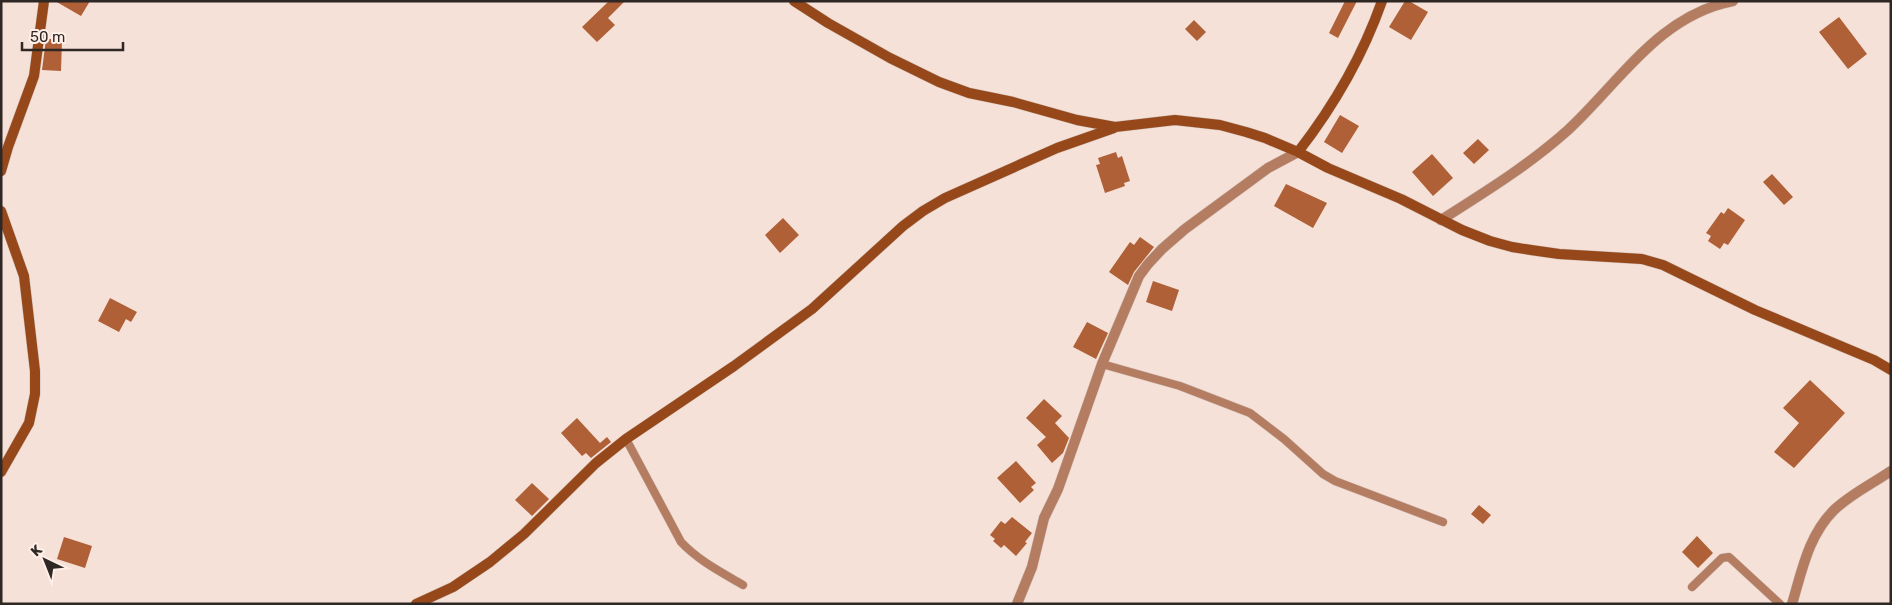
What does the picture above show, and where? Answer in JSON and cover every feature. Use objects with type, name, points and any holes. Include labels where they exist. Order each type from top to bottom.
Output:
[{"type":"street","points":[[1,171],[34,76],[44,1]]},
{"type":"street","points":[[794,1],[828,23],[890,58],[940,82],[969,93],[1013,102],[1077,120],[1115,127]]},
{"type":"street","points":[[1017,604],[1032,567],[1044,518],[1058,490],[1102,364],[1139,276],[1152,259],[1185,229],[1268,168],[1298,152],[1327,114],[1364,44],[1382,1]]},
{"type":"street","points":[[1441,220],[1519,170],[1548,147],[1569,128],[1646,48],[1663,34],[1707,8],[1733,1]]},
{"type":"street","points":[[416,604],[453,587],[490,562],[524,534],[596,463],[626,439],[719,376],[812,309],[903,226],[923,211],[945,198],[1057,148],[1115,127],[1155,122],[1198,122],[1220,125],[1246,132],[1298,152],[1328,168],[1407,202],[1472,234],[1512,247],[1559,254],[1642,259],[1663,265],[1755,310],[1874,360],[1891,370]]},
{"type":"street","points":[[1,211],[24,276],[35,371],[35,394],[29,423],[1,472]]},
{"type":"street","points":[[1792,604],[1809,546],[1822,524],[1834,510],[1850,497],[1891,471]]},
{"type":"lane","points":[[1102,364],[1180,386],[1250,413],[1284,439],[1323,474],[1443,522]]},
{"type":"lane","points":[[626,439],[681,542],[710,566],[743,585]]},
{"type":"lane","points":[[1692,587],[1722,558],[1729,557],[1780,604]]},
{"type":"building","points":[[55,1],[90,1],[81,16]]},
{"type":"building","points":[[609,1],[625,1],[608,18],[615,25],[597,42],[582,27]]},
{"type":"building","points":[[1345,1],[1357,1],[1338,38],[1329,33]]},
{"type":"building","points":[[1405,1],[1409,1],[1428,12],[1411,40],[1389,27]]},
{"type":"building","points":[[1839,17],[1867,54],[1848,69],[1819,32]]},
{"type":"building","points":[[1194,20],[1206,32],[1197,41],[1185,29]]},
{"type":"building","points":[[46,39],[62,39],[61,71],[42,70]]},
{"type":"building","points":[[1340,115],[1359,126],[1342,153],[1324,142]]},
{"type":"building","points":[[1478,139],[1489,150],[1474,164],[1463,153]]},
{"type":"building","points":[[1116,152],[1118,158],[1122,156],[1130,181],[1124,183],[1125,186],[1105,193],[1096,165],[1100,164],[1098,158]]},
{"type":"building","points":[[1432,154],[1453,178],[1433,196],[1412,172]]},
{"type":"building","points":[[1772,174],[1793,197],[1784,205],[1763,182]]},
{"type":"building","points":[[1286,184],[1327,203],[1313,228],[1274,206]]},
{"type":"building","points":[[1728,208],[1745,220],[1728,245],[1724,243],[1720,249],[1708,241],[1711,236],[1706,233],[1721,212],[1724,214]]},
{"type":"building","points":[[783,218],[799,235],[780,253],[765,235]]},
{"type":"building","points":[[1140,237],[1154,247],[1134,272],[1128,285],[1109,272],[1130,242],[1134,245]]},
{"type":"building","points":[[1153,281],[1179,290],[1172,311],[1146,302]]},
{"type":"building","points":[[110,298],[137,312],[131,322],[126,319],[119,332],[98,321]]},
{"type":"building","points":[[1087,322],[1108,333],[1096,359],[1073,347]]},
{"type":"building","points":[[1810,380],[1845,413],[1794,468],[1774,452],[1799,423],[1783,408]]},
{"type":"building","points":[[1044,399],[1062,416],[1055,423],[1069,438],[1063,453],[1052,463],[1037,445],[1046,437],[1026,418]]},
{"type":"building","points":[[577,418],[600,443],[607,437],[611,442],[591,458],[586,453],[582,456],[561,433]]},
{"type":"building","points":[[1016,461],[1036,483],[1031,487],[1034,490],[1020,503],[997,478]]},
{"type":"building","points":[[532,483],[549,499],[532,516],[515,500]]},
{"type":"building","points":[[1479,505],[1491,515],[1483,524],[1471,514]]},
{"type":"building","points":[[1012,517],[1032,533],[1025,542],[1027,543],[1016,556],[1004,545],[1001,548],[993,541],[995,539],[990,535],[1001,521],[1005,524]]},
{"type":"building","points":[[1697,536],[1713,553],[1698,568],[1682,552]]},
{"type":"building","points":[[64,537],[92,546],[85,568],[57,559]]}]
